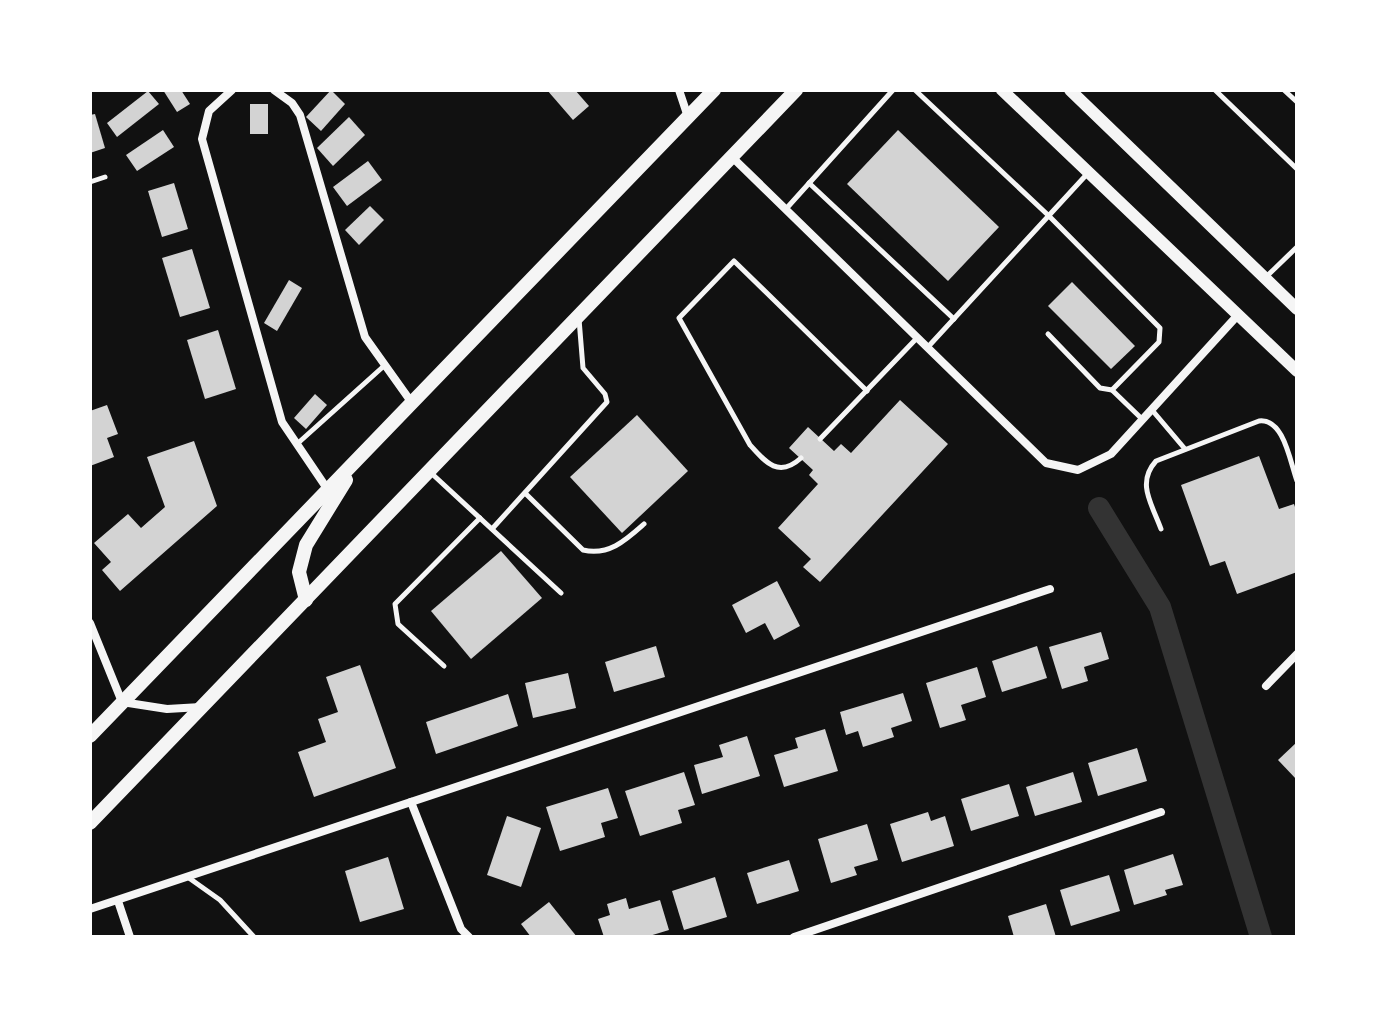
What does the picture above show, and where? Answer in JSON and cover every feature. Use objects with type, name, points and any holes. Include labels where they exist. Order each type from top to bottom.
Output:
[{"type":"main road","points":[[90,736],[714,90]]},
{"type":"main road","points":[[90,823],[796,90]]},
{"type":"main road","points":[[1002,90],[1297,371]]},
{"type":"main road","points":[[1070,90],[1297,309]]},
{"type":"main road","points":[[306,600],[299,572],[306,545],[358,459]]},
{"type":"street","points":[[232,90],[209,111],[202,139],[282,422],[328,490]]},
{"type":"street","points":[[274,90],[292,103],[300,115],[365,337],[412,403]]},
{"type":"street","points":[[679,90],[688,117]]},
{"type":"street","points":[[732,157],[1046,463],[1078,470],[1111,454],[1237,316]]},
{"type":"street","points":[[90,909],[1050,589]]},
{"type":"street","points":[[90,623],[122,702],[167,709],[202,707]]},
{"type":"street","points":[[1266,686],[1297,654]]},
{"type":"street","points":[[411,802],[461,929],[469,937]]},
{"type":"street","points":[[794,937],[1161,812]]},
{"type":"street","points":[[118,901],[130,937]]},
{"type":"lane","points":[[785,210],[893,90]]},
{"type":"lane","points":[[915,90],[1049,216],[1160,328],[1159,342],[1112,390]]},
{"type":"lane","points":[[1215,90],[1297,169]]},
{"type":"lane","points":[[1284,90],[1297,102]]},
{"type":"lane","points":[[926,348],[1088,173]]},
{"type":"lane","points":[[90,182],[105,177]]},
{"type":"lane","points":[[809,183],[954,319]]},
{"type":"lane","points":[[1265,278],[1297,247]]},
{"type":"lane","points":[[801,458],[792,467],[779,468],[764,461],[750,445],[679,318],[734,261],[867,391]]},
{"type":"lane","points":[[492,529],[607,402],[605,394],[583,368],[579,316]]},
{"type":"lane","points":[[1048,334],[1100,388],[1112,390],[1143,420]]},
{"type":"lane","points":[[820,439],[916,339]]},
{"type":"lane","points":[[297,444],[385,365]]},
{"type":"lane","points":[[1152,410],[1185,449]]},
{"type":"lane","points":[[1161,529],[1146,488],[1147,470],[1156,461],[1267,420],[1281,435],[1297,481]]},
{"type":"lane","points":[[429,471],[561,593]]},
{"type":"lane","points":[[525,493],[583,550],[594,552],[620,545],[644,524]]},
{"type":"lane","points":[[444,666],[398,624],[395,604],[480,518]]},
{"type":"lane","points":[[188,877],[220,900],[254,937]]},
{"type":"building","points":[[163,90],[181,90],[190,104],[177,112]]},
{"type":"building","points":[[331,90],[345,104],[321,131],[306,117]]},
{"type":"building","points":[[547,90],[575,90],[589,106],[573,120]]},
{"type":"building","points":[[148,91],[159,104],[117,137],[107,123]]},
{"type":"building","points":[[250,104],[268,104],[268,134],[250,134]]},
{"type":"building","points":[[95,114],[105,148],[90,153],[90,115]]},
{"type":"building","points":[[349,117],[365,135],[333,166],[317,148]]},
{"type":"building","points":[[163,130],[174,147],[137,171],[126,155]]},
{"type":"building","points":[[898,130],[999,227],[948,281],[847,184]]},
{"type":"building","points":[[368,161],[382,180],[347,206],[333,187]]},
{"type":"building","points":[[174,183],[188,229],[162,237],[148,191]]},
{"type":"building","points":[[370,206],[384,220],[359,245],[345,230]]},
{"type":"building","points":[[192,249],[210,308],[180,317],[162,258]]},
{"type":"building","points":[[289,280],[302,288],[277,331],[264,323]]},
{"type":"building","points":[[1072,282],[1135,346],[1111,369],[1048,306]]},
{"type":"building","points":[[218,330],[236,389],[205,399],[187,340]]},
{"type":"building","points":[[315,394],[327,405],[306,429],[294,418]]},
{"type":"building","points":[[900,400],[948,444],[820,582],[803,567],[811,559],[778,528],[818,484],[809,475],[813,470],[789,448],[808,427],[834,451],[841,444],[851,453]]},
{"type":"building","points":[[107,405],[118,434],[107,438],[114,457],[90,466],[90,411]]},
{"type":"building","points":[[637,415],[688,471],[622,533],[570,477]]},
{"type":"building","points":[[194,441],[217,506],[120,591],[102,570],[111,562],[94,543],[128,514],[141,528],[165,507],[147,457]]},
{"type":"building","points":[[1259,456],[1279,509],[1294,504],[1297,513],[1297,572],[1237,594],[1225,561],[1210,566],[1181,485]]},
{"type":"building","points":[[501,551],[542,598],[471,659],[431,611]]},
{"type":"building","points":[[777,581],[800,626],[774,640],[765,623],[746,633],[732,605]]},
{"type":"building","points":[[1101,632],[1109,659],[1084,667],[1088,681],[1062,689],[1049,647]]},
{"type":"building","points":[[656,646],[665,677],[614,692],[605,662]]},
{"type":"building","points":[[1037,646],[1047,678],[1002,692],[992,661]]},
{"type":"building","points":[[360,665],[396,768],[314,797],[298,752],[326,742],[318,719],[338,712],[326,677]]},
{"type":"building","points":[[977,667],[986,697],[961,705],[966,720],[940,728],[926,683]]},
{"type":"building","points":[[568,673],[576,708],[533,718],[525,683]]},
{"type":"building","points":[[903,693],[912,721],[891,728],[894,737],[863,747],[858,731],[846,735],[840,712]]},
{"type":"building","points":[[508,694],[518,726],[436,754],[426,722]]},
{"type":"building","points":[[825,729],[838,771],[784,787],[774,755],[798,748],[795,738]]},
{"type":"building","points":[[747,736],[760,776],[702,794],[694,765],[723,757],[719,745]]},
{"type":"building","points":[[1297,742],[1297,780],[1278,760]]},
{"type":"building","points":[[1137,748],[1147,781],[1098,796],[1088,763]]},
{"type":"building","points":[[684,772],[695,805],[678,810],[682,823],[640,836],[625,791]]},
{"type":"building","points":[[1073,772],[1082,802],[1035,816],[1026,787]]},
{"type":"building","points":[[1009,784],[1019,816],[971,831],[961,799]]},
{"type":"building","points":[[608,788],[618,818],[601,823],[605,837],[560,851],[546,807]]},
{"type":"building","points":[[928,812],[931,821],[945,816],[954,846],[902,862],[890,824]]},
{"type":"building","points":[[507,816],[541,828],[521,887],[487,875]]},
{"type":"building","points":[[867,824],[878,860],[854,867],[857,875],[831,883],[818,839]]},
{"type":"building","points":[[1173,854],[1183,885],[1165,890],[1167,895],[1134,905],[1124,870]]},
{"type":"building","points":[[388,857],[404,909],[360,922],[345,871]]},
{"type":"building","points":[[789,860],[799,891],[757,904],[747,873]]},
{"type":"building","points":[[1109,875],[1120,911],[1071,926],[1060,890]]},
{"type":"building","points":[[715,877],[727,917],[684,930],[672,891]]},
{"type":"building","points":[[626,898],[629,909],[660,900],[669,930],[646,937],[604,937],[598,919],[610,915],[607,904]]},
{"type":"building","points":[[549,902],[577,937],[531,937],[521,924]]},
{"type":"building","points":[[1046,904],[1056,937],[1014,937],[1008,916]]},
{"type":"waterway","points":[[1099,508],[1160,607],[1261,937]]}]
